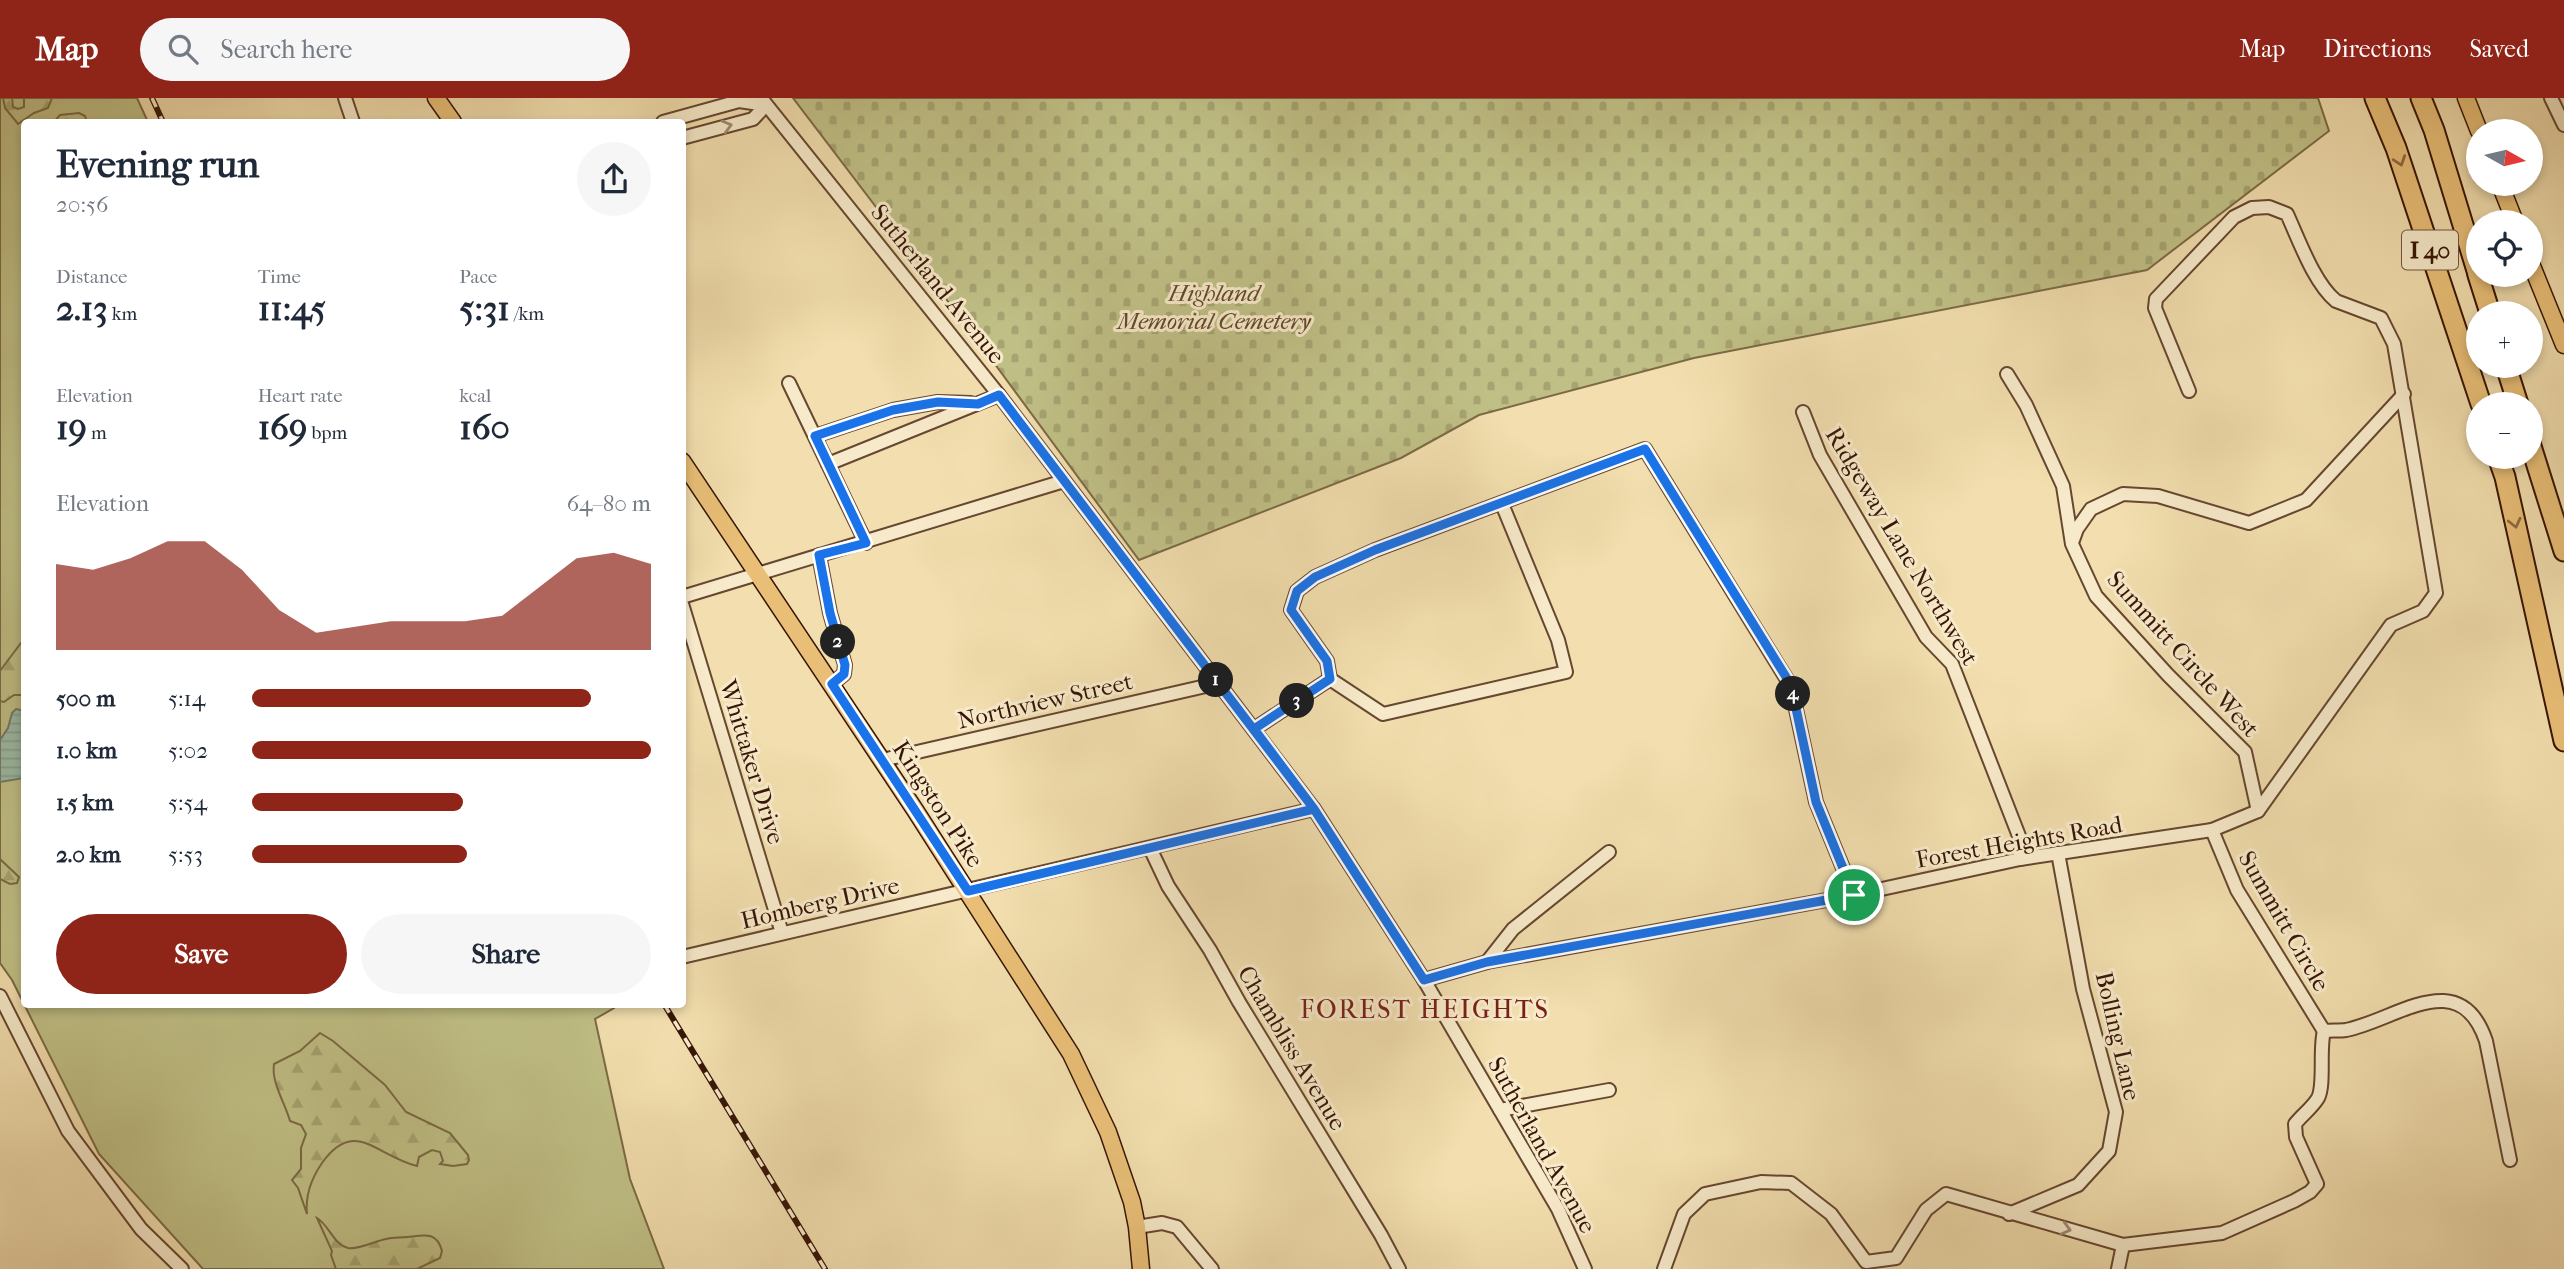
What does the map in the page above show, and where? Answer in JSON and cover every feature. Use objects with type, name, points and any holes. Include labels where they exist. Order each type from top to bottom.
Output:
[{"type":"highway","name":"I 40","points":[[2375,98],[2396,148],[2477,392]]},
{"type":"highway","name":"I 40","points":[[2421,98],[2434,130],[2466,235]]},
{"type":"highway","points":[[2501,469],[2564,741]]},
{"type":"highway","points":[[2538,469],[2564,551]]},
{"type":"main road","points":[[436,98],[451,119]]},
{"type":"main road","points":[[2466,98],[2474,119]]},
{"type":"main road","points":[[2541,287],[2564,345]]},
{"type":"main road","name":"Kingston Pike","points":[[686,467],[882,760],[1072,1054],[1108,1132],[1132,1202],[1141,1269]]},
{"type":"street","points":[[345,98],[352,119]]},
{"type":"street","points":[[2551,98],[2564,125]]},
{"type":"street","points":[[674,119],[740,100],[764,101],[753,120],[686,137]]},
{"type":"street","name":"Sutherland Avenue","points":[[764,101],[999,395],[1314,809],[1424,980],[1558,1209],[1586,1269]]},
{"type":"street","points":[[2189,391],[2155,308],[2156,299],[2234,217],[2252,208],[2269,207],[2287,214],[2330,297],[2336,302],[2381,318],[2394,344],[2404,397],[2436,593],[2423,611],[2391,625],[2258,811]]},
{"type":"street","name":"Summitt Circle West","points":[[2007,374],[2026,405],[2063,486],[2072,544],[2096,596],[2168,675],[2245,752],[2258,811]]},
{"type":"street","points":[[789,383],[866,543]]},
{"type":"street","points":[[828,464],[999,395]]},
{"type":"street","points":[[2072,544],[2077,529],[2091,509],[2123,494],[2158,496],[2249,523],[2306,500],[2404,397]]},
{"type":"street","points":[[815,436],[893,410],[938,402],[978,404]]},
{"type":"street","name":"Ridgeway Lane Northwest","points":[[1803,412],[1820,455],[1926,637],[1952,664],[2018,836],[2020,859]]},
{"type":"street","points":[[1502,504],[1558,640],[1566,672],[1383,714],[1330,679],[1327,661],[1291,610],[1297,591],[1315,577],[1375,550],[1645,449],[1791,685],[1816,802],[1854,895]]},
{"type":"street","points":[[686,596],[1064,481]]},
{"type":"street","points":[[819,555],[830,613],[845,665],[844,674],[832,684]]},
{"type":"street","name":"Whittaker Drive","points":[[686,617],[782,933]]},
{"type":"street","points":[[1254,729],[1330,679]]},
{"type":"street","name":"Northview Street","points":[[882,760],[1219,683]]},
{"type":"street","name":"Homberg Drive","points":[[686,956],[1314,809]]},
{"type":"street","name":"Forest Heights Road","points":[[1424,980],[1487,962],[1854,895],[2020,859],[2211,830],[2258,811]]},
{"type":"street","name":"Summitt Circle","points":[[2211,830],[2237,890],[2324,1031]]},
{"type":"street","name":"Chambliss Avenue","points":[[1150,848],[1168,886],[1210,950],[1399,1269]]},
{"type":"street","points":[[1487,962],[1513,929],[1609,852]]},
{"type":"street","name":"Bolling Lane","points":[[2009,1214],[2078,1185],[2109,1151],[2116,1112],[2083,989],[2058,853]]},
{"type":"street","points":[[0,996],[68,1131],[141,1229],[182,1269]]},
{"type":"street","points":[[1664,1269],[1684,1214],[1705,1194],[1761,1182],[1791,1183],[1831,1214],[1866,1262],[1896,1258],[1926,1210],[1946,1194],[2123,1245],[2222,1233],[2294,1201],[2311,1192],[2317,1184],[2296,1137],[2295,1124],[2316,1101],[2321,1091],[2321,1044],[2324,1031],[2346,1030],[2436,1000],[2458,1003],[2480,1023],[2510,1160]]},
{"type":"street","points":[[1500,1110],[1609,1090]]},
{"type":"street","points":[[1137,1227],[1162,1223],[1177,1227],[1212,1269]]},
{"type":"street","points":[[2118,1269],[2123,1245]]},
{"type":"green space","points":[[0,98],[137,98],[147,119],[21,119],[21,998],[0,963]]},
{"type":"green space","points":[[3,98],[12,98],[13,107],[18,109],[24,107],[24,98],[52,98],[48,108],[21,119],[18,124],[5,108]]},
{"type":"green space","name":"Highland Memorial Cemetery","points":[[793,98],[2318,98],[2329,131],[2147,270],[1694,358],[1479,415],[1401,458],[1139,560],[975,337]]},
{"type":"green space","points":[[79,113],[86,119],[57,119],[60,115]]},
{"type":"green space","points":[[21,643],[21,695],[0,701],[0,671]]},
{"type":"green space","points":[[0,859],[19,877],[17,883],[10,884],[0,879]]},
{"type":"green space","points":[[26,1008],[614,1008],[595,1019],[630,1179],[664,1269],[203,1269],[99,1154]]},
{"type":"green space","points":[[320,1033],[385,1085],[406,1112],[450,1133],[468,1155],[467,1164],[440,1164],[443,1161],[440,1152],[432,1150],[419,1157],[417,1166],[366,1144],[356,1141],[345,1143],[334,1150],[315,1175],[308,1194],[307,1214],[298,1188],[292,1180],[301,1169],[301,1148],[306,1134],[301,1125],[290,1121],[276,1085],[274,1064],[300,1051]]},
{"type":"green space","points":[[317,1218],[339,1243],[348,1248],[362,1247],[389,1238],[429,1236],[440,1245],[440,1258],[417,1269],[336,1269],[332,1251]]},
{"type":"shaded area","points":[[16,709],[21,710],[21,778],[0,782],[0,740],[8,728],[12,713]]},
{"type":"railway","points":[[152,98],[162,119]]},
{"type":"railway","points":[[666,1008],[825,1269]]},
{"type":"district","name":"FOREST HEIGHTS","points":[[1425,1009]]},
{"type":"route","points":[[1854,895],[1487,962],[1424,980],[1314,809],[999,395],[978,404],[938,402],[893,410],[815,436],[866,543],[819,555],[830,613],[845,665],[844,674],[832,684],[968,891],[1314,809],[1254,729],[1330,679],[1327,661],[1291,610],[1297,591],[1315,577],[1375,550],[1645,449],[1791,685],[1816,802],[1854,895]]}]
